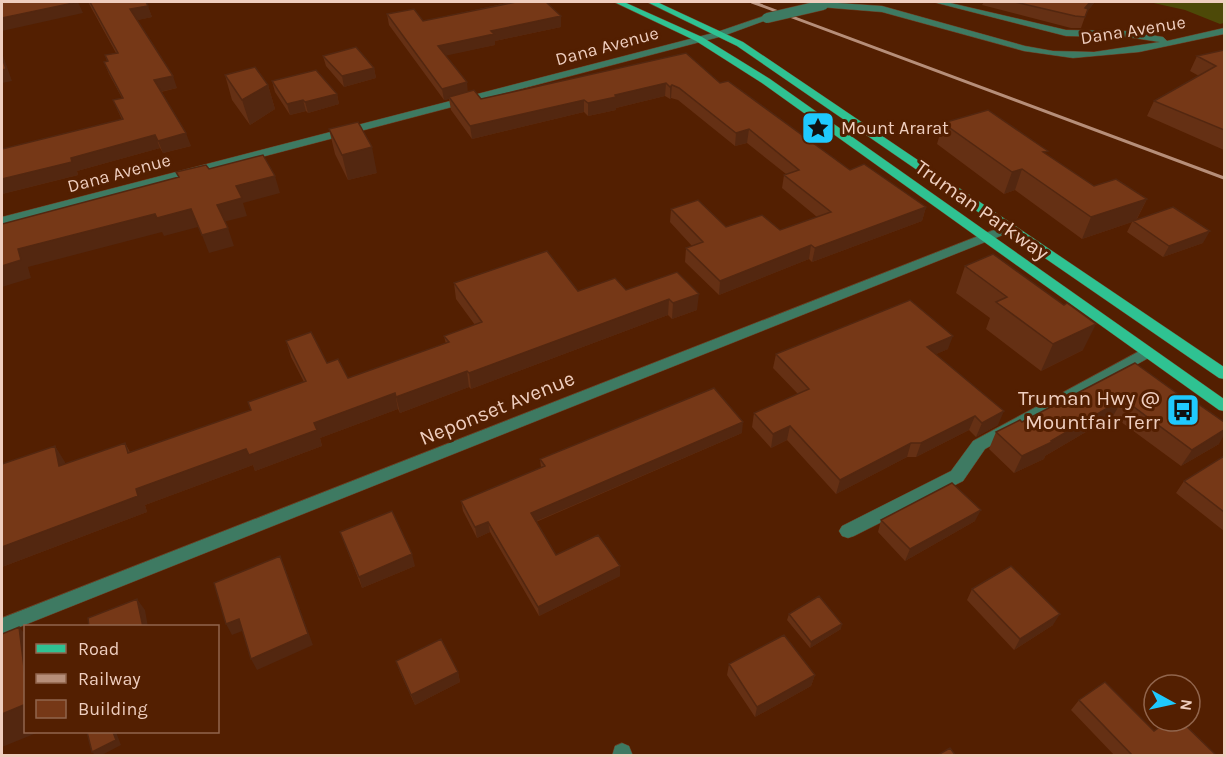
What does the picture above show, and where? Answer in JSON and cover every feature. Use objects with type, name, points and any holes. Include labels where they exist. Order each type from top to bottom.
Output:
[{"type":"main road","name":"Truman Parkway","points":[[618,2],[699,39],[766,81],[1224,405]]},
{"type":"main road","name":"Truman Parkway","points":[[651,2],[720,34],[833,106],[1224,374]]},
{"type":"street","points":[[937,2],[1065,33],[1138,35],[1167,42]]},
{"type":"street","name":"Dana Avenue","points":[[2,221],[720,34],[768,18],[822,5],[851,3],[881,7],[1025,48],[1064,55],[1096,55],[1224,31]]},
{"type":"street","name":"Neponset Avenue","points":[[2,626],[1009,228]]},
{"type":"street","points":[[848,531],[957,476],[979,445],[1147,352]]},
{"type":"shaded area","points":[[1149,2],[1224,2],[1224,23],[1220,24],[1185,10]]},
{"type":"building","points":[[2,2],[78,2],[2,18]]},
{"type":"building","points":[[90,2],[146,2],[148,6],[130,9],[173,76],[154,80],[186,133],[158,141],[155,135],[71,158],[72,162],[2,179],[2,149],[123,119],[113,100],[123,98],[104,62],[108,61],[105,55],[118,53]]},
{"type":"building","points":[[516,2],[546,2],[561,16],[491,31],[494,34],[438,46],[467,82],[442,89],[387,14],[414,9],[423,21]]},
{"type":"building","points":[[1015,2],[1090,2],[1085,8],[1088,9],[1085,17]]},
{"type":"building","points":[[356,47],[374,68],[342,76],[323,56]]},
{"type":"building","points":[[1224,50],[1224,130],[1154,101],[1216,66],[1197,56]]},
{"type":"building","points":[[686,53],[720,83],[728,81],[850,170],[864,164],[926,207],[815,248],[811,245],[720,281],[686,248],[703,242],[671,209],[698,200],[726,227],[762,215],[780,230],[831,212],[784,175],[799,170],[749,129],[736,133],[679,88],[672,85],[670,87],[666,83],[615,95],[616,97],[588,103],[584,100],[470,126],[449,97],[474,90],[481,99]]},
{"type":"building","points":[[2,57],[6,69],[2,70]]},
{"type":"building","points":[[255,67],[268,85],[242,100],[225,75]]},
{"type":"building","points":[[316,70],[337,94],[287,104],[272,81]]},
{"type":"building","points":[[988,110],[1048,151],[1043,152],[1094,186],[1116,179],[1147,199],[1091,217],[1022,169],[1012,172],[943,123]]},
{"type":"building","points":[[358,122],[372,147],[342,155],[329,129]]},
{"type":"building","points":[[263,155],[275,176],[236,186],[242,198],[217,205],[228,228],[202,235],[191,209],[157,218],[155,214],[18,249],[21,260],[2,266],[2,224],[179,177],[176,172],[206,165],[209,169]]},
{"type":"building","points":[[1173,207],[1210,231],[1169,246],[1133,221]]},
{"type":"building","points":[[547,251],[578,291],[615,278],[626,290],[677,272],[699,294],[673,303],[669,299],[469,373],[467,371],[396,397],[395,393],[314,423],[317,430],[249,455],[246,449],[136,489],[138,496],[2,547],[2,464],[55,446],[59,466],[125,443],[128,453],[251,410],[248,402],[306,381],[286,341],[311,332],[327,363],[338,359],[348,378],[449,342],[444,336],[482,322],[454,283]]},
{"type":"building","points":[[993,254],[1064,305],[1067,303],[1096,324],[1053,344],[996,302],[1007,297],[965,266]]},
{"type":"building","points":[[910,300],[953,336],[927,347],[1004,411],[982,423],[975,416],[921,443],[911,443],[840,480],[790,426],[773,434],[754,413],[809,389],[776,354]]},
{"type":"building","points":[[1135,363],[1188,401],[1191,399],[1224,422],[1224,430],[1192,450],[1123,399],[1052,442],[1022,456],[996,432],[1020,420],[1022,422]]},
{"type":"building","points":[[714,388],[743,422],[531,513],[556,555],[598,535],[620,566],[538,607],[488,522],[475,527],[461,501],[545,466],[540,459]]},
{"type":"building","points":[[1224,456],[1224,512],[1184,481]]},
{"type":"building","points":[[952,483],[981,510],[910,549],[881,520]]},
{"type":"building","points":[[392,511],[412,554],[359,577],[340,532]]},
{"type":"building","points":[[280,556],[308,634],[251,659],[239,619],[226,624],[214,583]]},
{"type":"building","points":[[1011,566],[1060,614],[1020,639],[972,589]]},
{"type":"building","points":[[819,596],[842,624],[811,642],[789,614]]},
{"type":"building","points":[[137,599],[143,625],[89,625],[88,618]]},
{"type":"building","points":[[19,627],[24,668],[24,705],[2,714],[2,634]]},
{"type":"building","points":[[784,635],[815,675],[757,707],[729,664]]},
{"type":"building","points":[[441,639],[458,672],[411,695],[396,661]]},
{"type":"building","points":[[1105,682],[1142,719],[1142,733],[1193,733],[1217,756],[1133,756],[1079,700]]},
{"type":"building","points":[[87,733],[113,733],[116,740],[92,752]]},
{"type":"building","points":[[950,748],[956,756],[936,756]]},
{"type":"railway","points":[[752,2],[1224,178]]},
{"type":"place","name":"Mount Ararat","points":[[818,128]]},
{"type":"place","name":"Truman Hwy @ Mountfair Terr","points":[[1183,410]]}]
